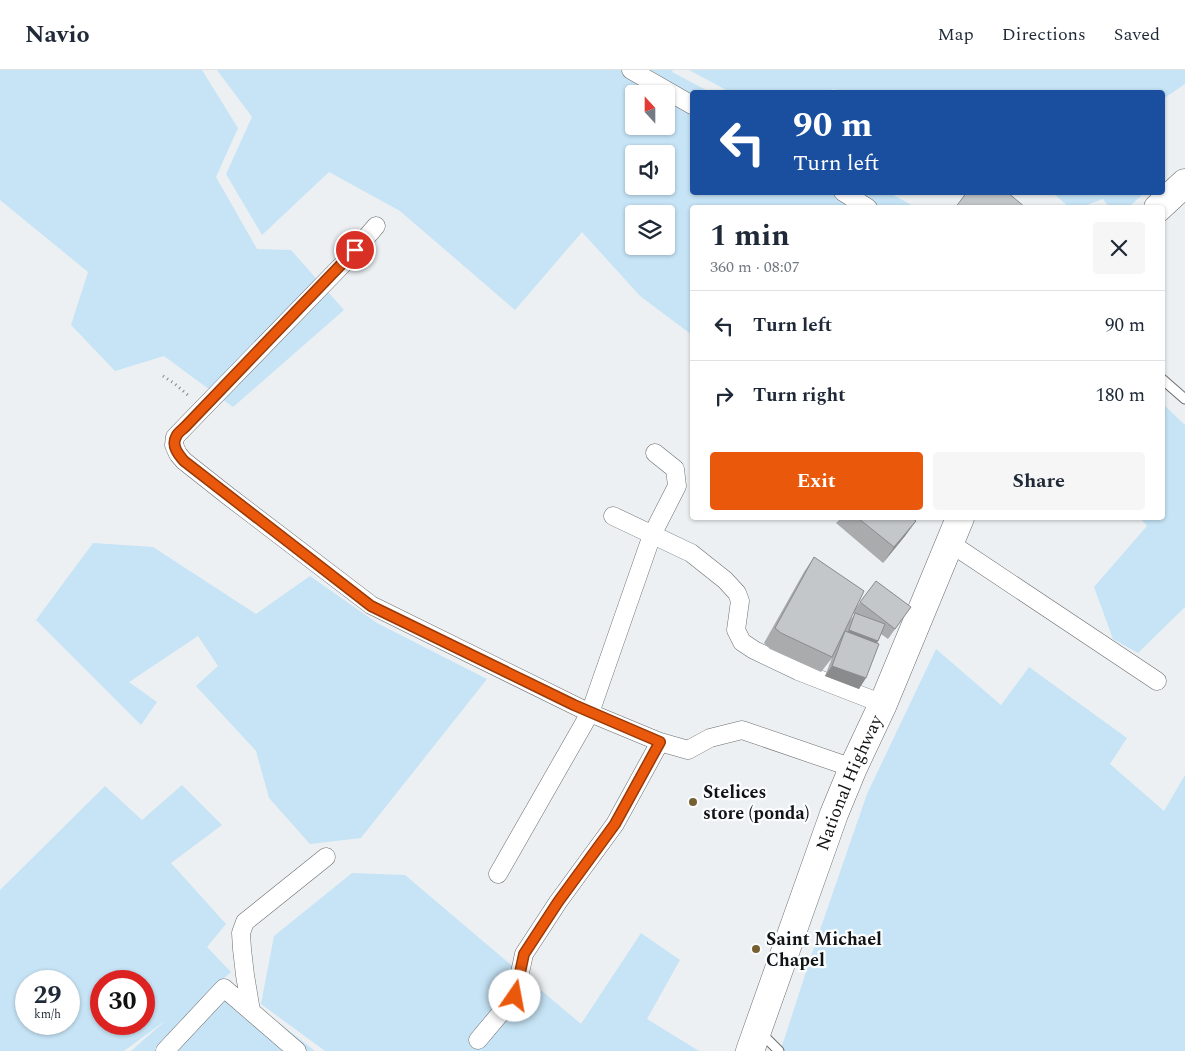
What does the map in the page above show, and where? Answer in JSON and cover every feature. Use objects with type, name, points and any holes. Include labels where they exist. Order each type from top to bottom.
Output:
[{"type":"main road","points":[[1161,205],[1185,183]]},
{"type":"main road","name":"National Highway","points":[[754,1040],[834,814],[883,704],[959,520]]},
{"type":"street","points":[[631,70],[690,104]]},
{"type":"street","points":[[848,195],[863,205]]},
{"type":"street","points":[[376,226],[345,262],[175,437],[174,445],[184,461],[371,606],[590,713],[660,742],[688,750],[710,738],[742,730],[853,768]]},
{"type":"street","points":[[498,874],[590,713],[652,534],[677,486],[674,469],[655,453]]},
{"type":"street","points":[[613,516],[690,553],[725,580],[737,593],[740,601],[736,630],[742,642],[754,650],[798,671],[883,704]]},
{"type":"street","points":[[950,543],[1157,681]]},
{"type":"street","points":[[478,1040],[515,996],[524,954],[558,902],[615,824],[660,742]]},
{"type":"street","points":[[251,1011],[242,948],[241,933],[245,922],[326,857]]},
{"type":"street","points":[[166,1051],[224,988],[297,1051]]},
{"type":"lane","points":[[1165,382],[1185,399]]},
{"type":"lane","points":[[754,1040],[779,1051]]},
{"type":"path","points":[[163,376],[204,407]]},
{"type":"shaded area","points":[[0,70],[202,70],[238,128],[216,177],[257,249],[291,250],[344,310],[233,407],[164,356],[115,371],[71,325],[88,272],[0,200]]},
{"type":"shaded area","points":[[217,70],[673,70],[672,72],[706,90],[690,90],[690,195],[894,195],[911,205],[690,205],[690,334],[640,296],[582,232],[515,310],[400,211],[329,172],[262,235],[226,174],[252,117]]},
{"type":"shaded area","points":[[689,70],[1185,70],[1185,84],[1165,98],[1165,90],[726,90]]},
{"type":"shaded area","points":[[1055,195],[1142,195],[1131,205],[1108,205],[1103,199],[1086,205],[1067,205]]},
{"type":"shaded area","points":[[1165,406],[1185,425],[1185,607],[1138,653],[1113,639],[1094,587],[1147,526],[1142,520],[1165,520]]},
{"type":"shaded area","points":[[93,543],[153,547],[256,614],[310,576],[377,623],[487,679],[361,838],[310,844],[269,798],[256,751],[196,686],[218,666],[198,636],[129,682],[157,702],[141,725],[36,620]]},
{"type":"shaded area","points":[[936,649],[1001,705],[1029,667],[1127,738],[1110,764],[1164,811],[1185,775],[1185,1051],[780,1051],[867,794]]},
{"type":"shaded area","points":[[182,785],[222,825],[171,863],[226,924],[207,947],[231,972],[223,979],[315,1051],[131,1051],[149,1035],[155,1035],[155,1030],[166,1020],[155,1028],[155,970],[90,970],[90,1035],[146,1035],[124,1051],[0,1051],[0,890],[105,786],[142,820]]},
{"type":"shaded area","points":[[352,873],[405,875],[581,1024],[641,933],[680,960],[647,1019],[699,1051],[325,1051],[261,1004],[274,936]]},
{"type":"building","points":[[965,195],[1011,195],[1022,205],[957,205]]},
{"type":"building","points":[[860,520],[916,521],[894,547]]},
{"type":"building","points":[[814,557],[864,591],[832,657],[781,633],[775,628]]},
{"type":"building","points":[[876,581],[911,607],[895,629],[860,602]]},
{"type":"building","points":[[855,613],[885,624],[878,641],[849,630]]},
{"type":"building","points":[[845,631],[879,644],[866,678],[832,666]]},
{"type":"place","name":"Stelices store (ponda)","points":[[693,802]]},
{"type":"place","name":"Saint Michael Chapel","points":[[756,949]]},
{"type":"route","points":[[355,250],[175,437],[174,445],[184,461],[371,606],[524,682],[590,713],[660,742],[615,824],[558,902],[524,954],[515,996]]}]
